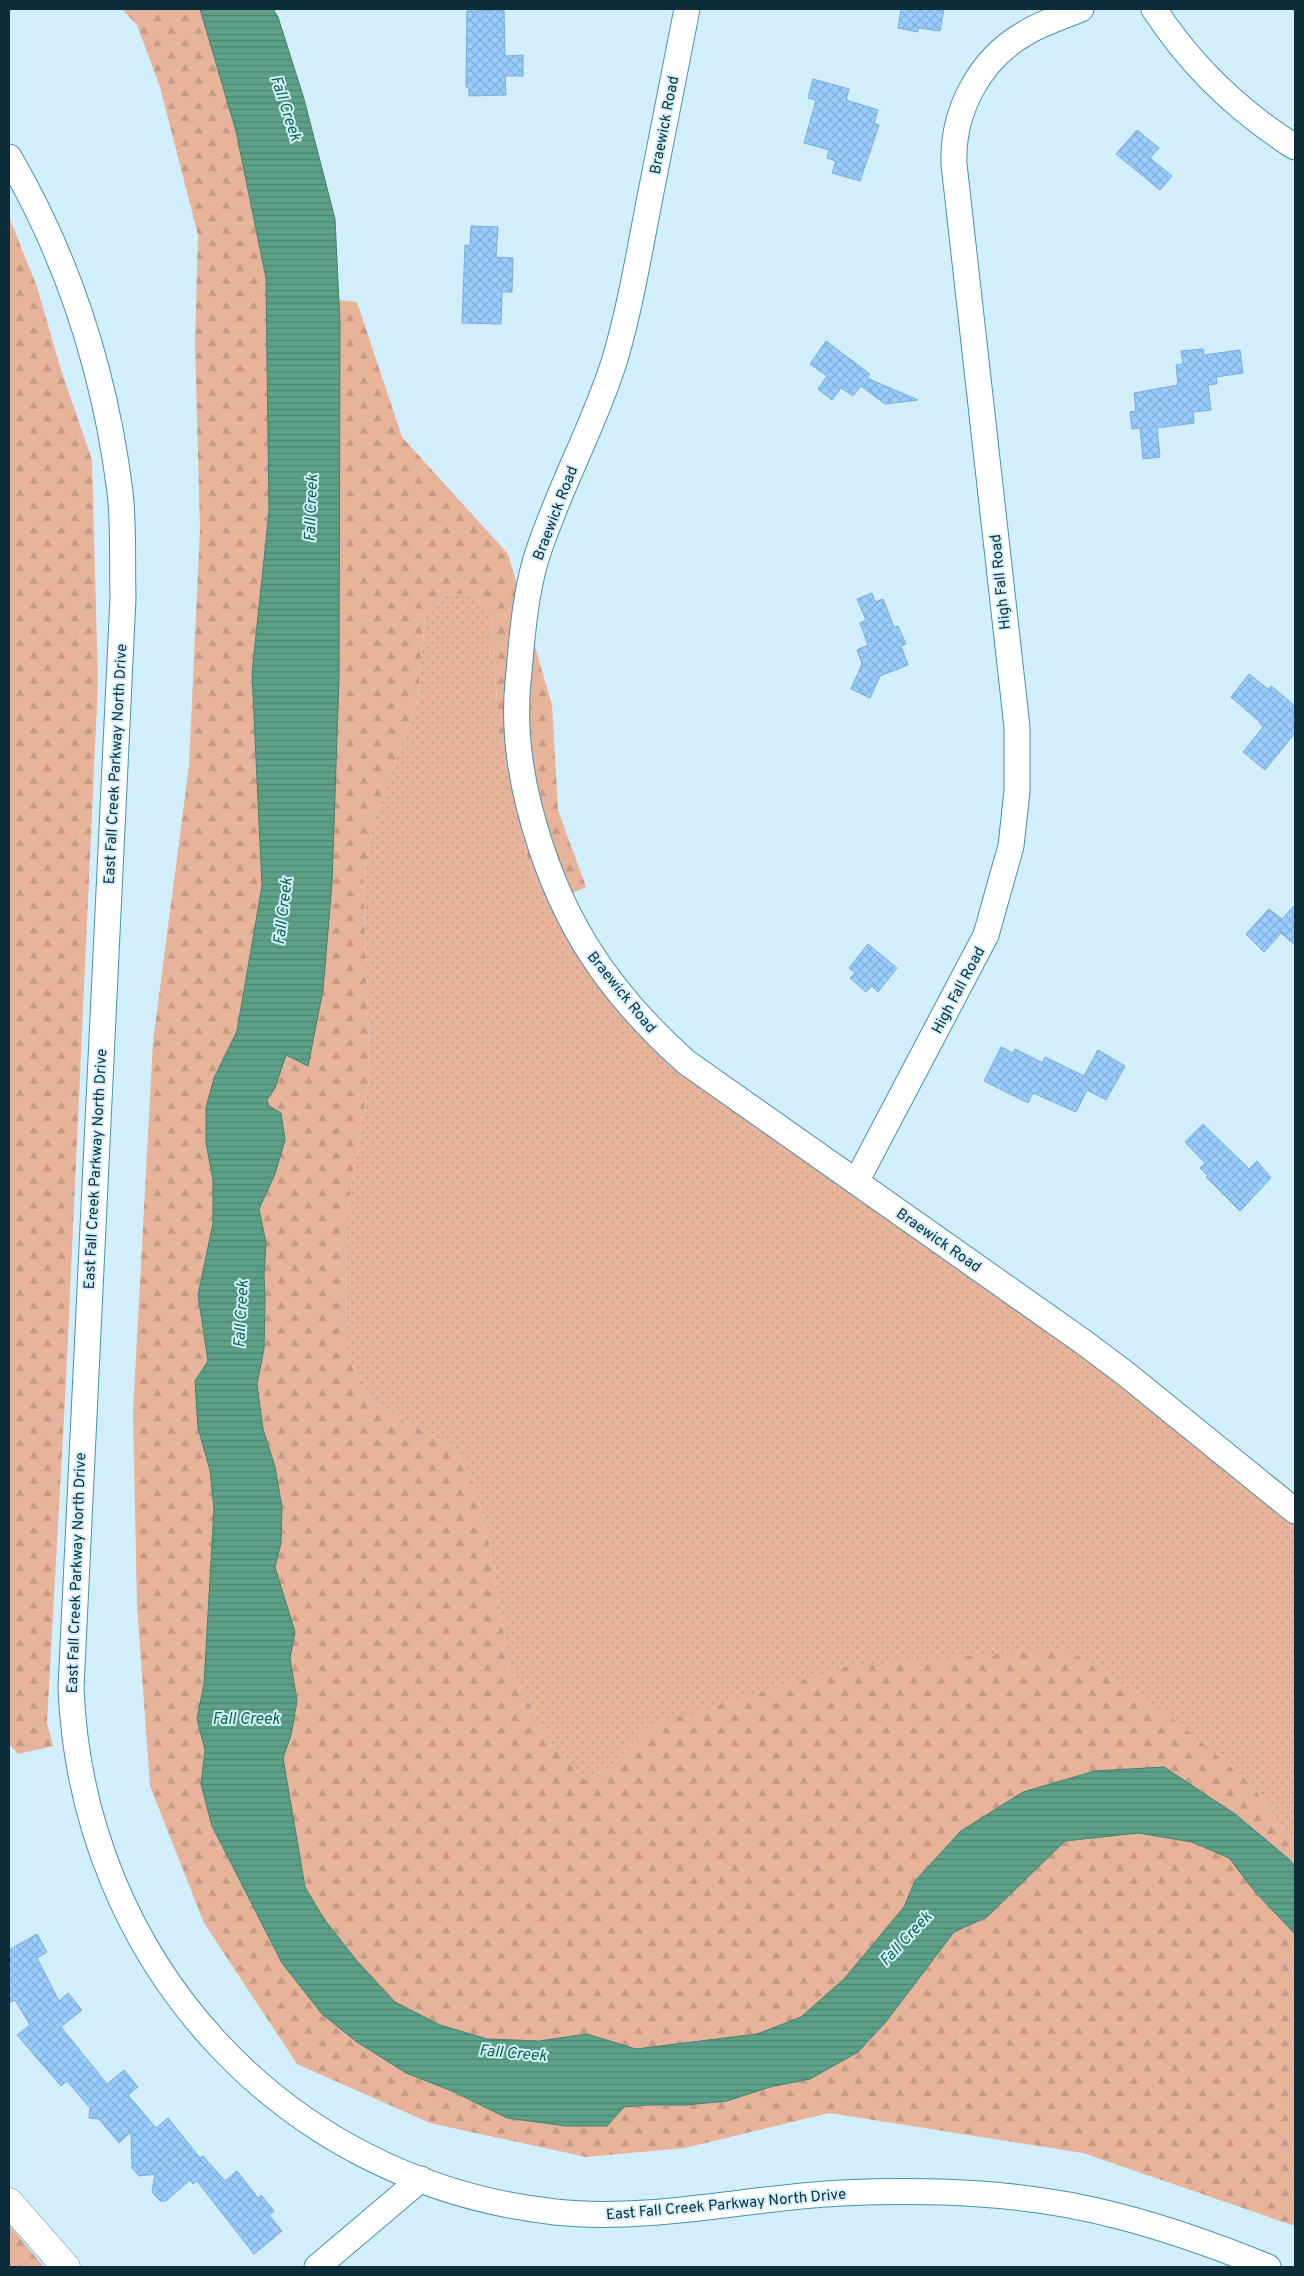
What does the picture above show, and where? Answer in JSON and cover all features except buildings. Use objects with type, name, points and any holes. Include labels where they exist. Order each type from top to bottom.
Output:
[{"type":"main road","points":[[9,2202],[66,2267]]},
{"type":"street","name":"Braewick Road","points":[[687,9],[636,269],[614,360],[570,473],[551,516],[528,589],[519,645],[516,691],[522,774],[533,827],[558,896],[584,945],[605,975],[633,1011],[686,1062],[1126,1374],[1295,1511]]},
{"type":"street","name":"High Fall Road","points":[[856,1182],[986,935],[1007,864],[1016,810],[1017,726],[954,164],[955,136],[959,118],[978,77],[1002,50],[1025,33],[1080,9]]},
{"type":"street","points":[[1154,9],[1168,30],[1210,80],[1251,117],[1295,147]]},
{"type":"street","name":"East Fall Creek Parkway North Drive","points":[[9,156],[31,196],[60,260],[89,338],[112,435],[120,492],[123,598],[71,1702],[79,1766],[94,1829],[110,1876],[128,1915],[157,1968],[197,2022],[251,2077],[300,2115],[342,2143],[388,2166],[421,2179],[506,2205],[555,2212],[596,2214],[648,2213],[838,2193],[946,2192],[1011,2197],[1118,2216],[1175,2232],[1268,2267]]},
{"type":"street","points":[[316,2267],[421,2179]]},
{"type":"green space","points":[[122,9],[200,9],[236,131],[266,278],[269,512],[252,673],[262,886],[237,1031],[214,1078],[206,1143],[213,1180],[213,1223],[198,1295],[208,1361],[195,1381],[198,1428],[210,1470],[214,1509],[204,1684],[197,1719],[205,1750],[201,1784],[212,1826],[282,1963],[323,2014],[357,2042],[406,2073],[452,2091],[507,2118],[566,2126],[607,2126],[623,2107],[770,2087],[810,2079],[858,2052],[885,2023],[954,1932],[987,1917],[1065,1841],[1138,1833],[1192,1842],[1229,1858],[1256,1893],[1295,1934],[1295,2226],[1083,2153],[829,2113],[685,2148],[586,2157],[430,2123],[297,2064],[204,1923],[150,1786],[137,1605],[133,1412],[153,1042],[189,766],[200,529],[195,343],[198,235],[160,87],[137,25]]},
{"type":"green space","points":[[9,217],[37,287],[61,370],[92,460],[98,682],[66,1381],[47,1722],[53,1746],[18,1754],[9,1744]]},
{"type":"green space","points":[[339,300],[357,302],[402,437],[508,554],[552,705],[558,810],[586,887],[549,903],[531,872],[499,732],[491,616],[473,593],[445,595],[425,616],[418,698],[372,827],[363,881],[370,1074],[347,1211],[346,1355],[373,1402],[451,1448],[469,1471],[486,1525],[509,1665],[547,1738],[585,1780],[609,1768],[649,1726],[845,1667],[1065,1648],[1164,1711],[1252,1785],[1295,1846],[1295,1866],[1289,1858],[1235,1814],[1164,1768],[915,1881],[904,1907],[844,1979],[801,2017],[757,2034],[636,2049],[587,2034],[539,2041],[487,2039],[440,2025],[395,2002],[357,1961],[324,1919],[305,1887],[283,1758],[291,1735],[297,1701],[290,1658],[295,1632],[275,1567],[281,1543],[282,1507],[275,1467],[263,1429],[257,1384],[264,1349],[266,1243],[259,1209],[275,1174],[285,1140],[266,1100],[275,1088],[286,1055],[307,1065],[339,677]]},
{"type":"green space","points":[[473,593],[491,616],[499,732],[531,872],[587,970],[642,1036],[1158,1412],[1295,1524],[1295,1846],[1252,1785],[649,1726],[609,1768],[585,1780],[547,1738],[509,1665],[486,1525],[469,1471],[451,1448],[373,1402],[346,1355],[347,1211],[370,1074],[363,881],[372,827],[418,698],[425,616],[445,595]]},
{"type":"green space","points":[[9,2225],[44,2267],[9,2267]]},
{"type":"water","name":"Fall Creek","points":[[200,9],[273,9],[278,17],[304,99],[335,219],[340,323],[339,677],[332,883],[323,990],[308,1066],[286,1055],[275,1088],[267,1100],[269,1106],[281,1113],[285,1140],[275,1174],[259,1209],[266,1243],[264,1349],[257,1384],[263,1429],[275,1467],[282,1507],[281,1543],[275,1567],[295,1632],[290,1658],[297,1701],[291,1735],[283,1758],[305,1887],[324,1919],[357,1961],[395,2002],[440,2025],[487,2039],[539,2041],[587,2034],[636,2049],[757,2034],[801,2017],[844,1979],[904,1907],[915,1881],[961,1831],[1023,1792],[1095,1771],[1164,1767],[1235,1814],[1295,1866],[1295,1934],[1256,1893],[1229,1858],[1192,1842],[1138,1833],[1065,1841],[987,1917],[954,1932],[885,2023],[858,2052],[810,2079],[770,2087],[727,2101],[686,2105],[624,2107],[607,2126],[566,2126],[507,2118],[452,2091],[406,2073],[357,2042],[322,2014],[282,1963],[212,1826],[201,1784],[205,1750],[197,1719],[204,1684],[214,1509],[210,1470],[198,1428],[195,1381],[208,1361],[198,1295],[213,1223],[213,1180],[206,1143],[206,1108],[214,1078],[237,1031],[262,886],[252,673],[269,512],[266,278],[236,131]]}]
